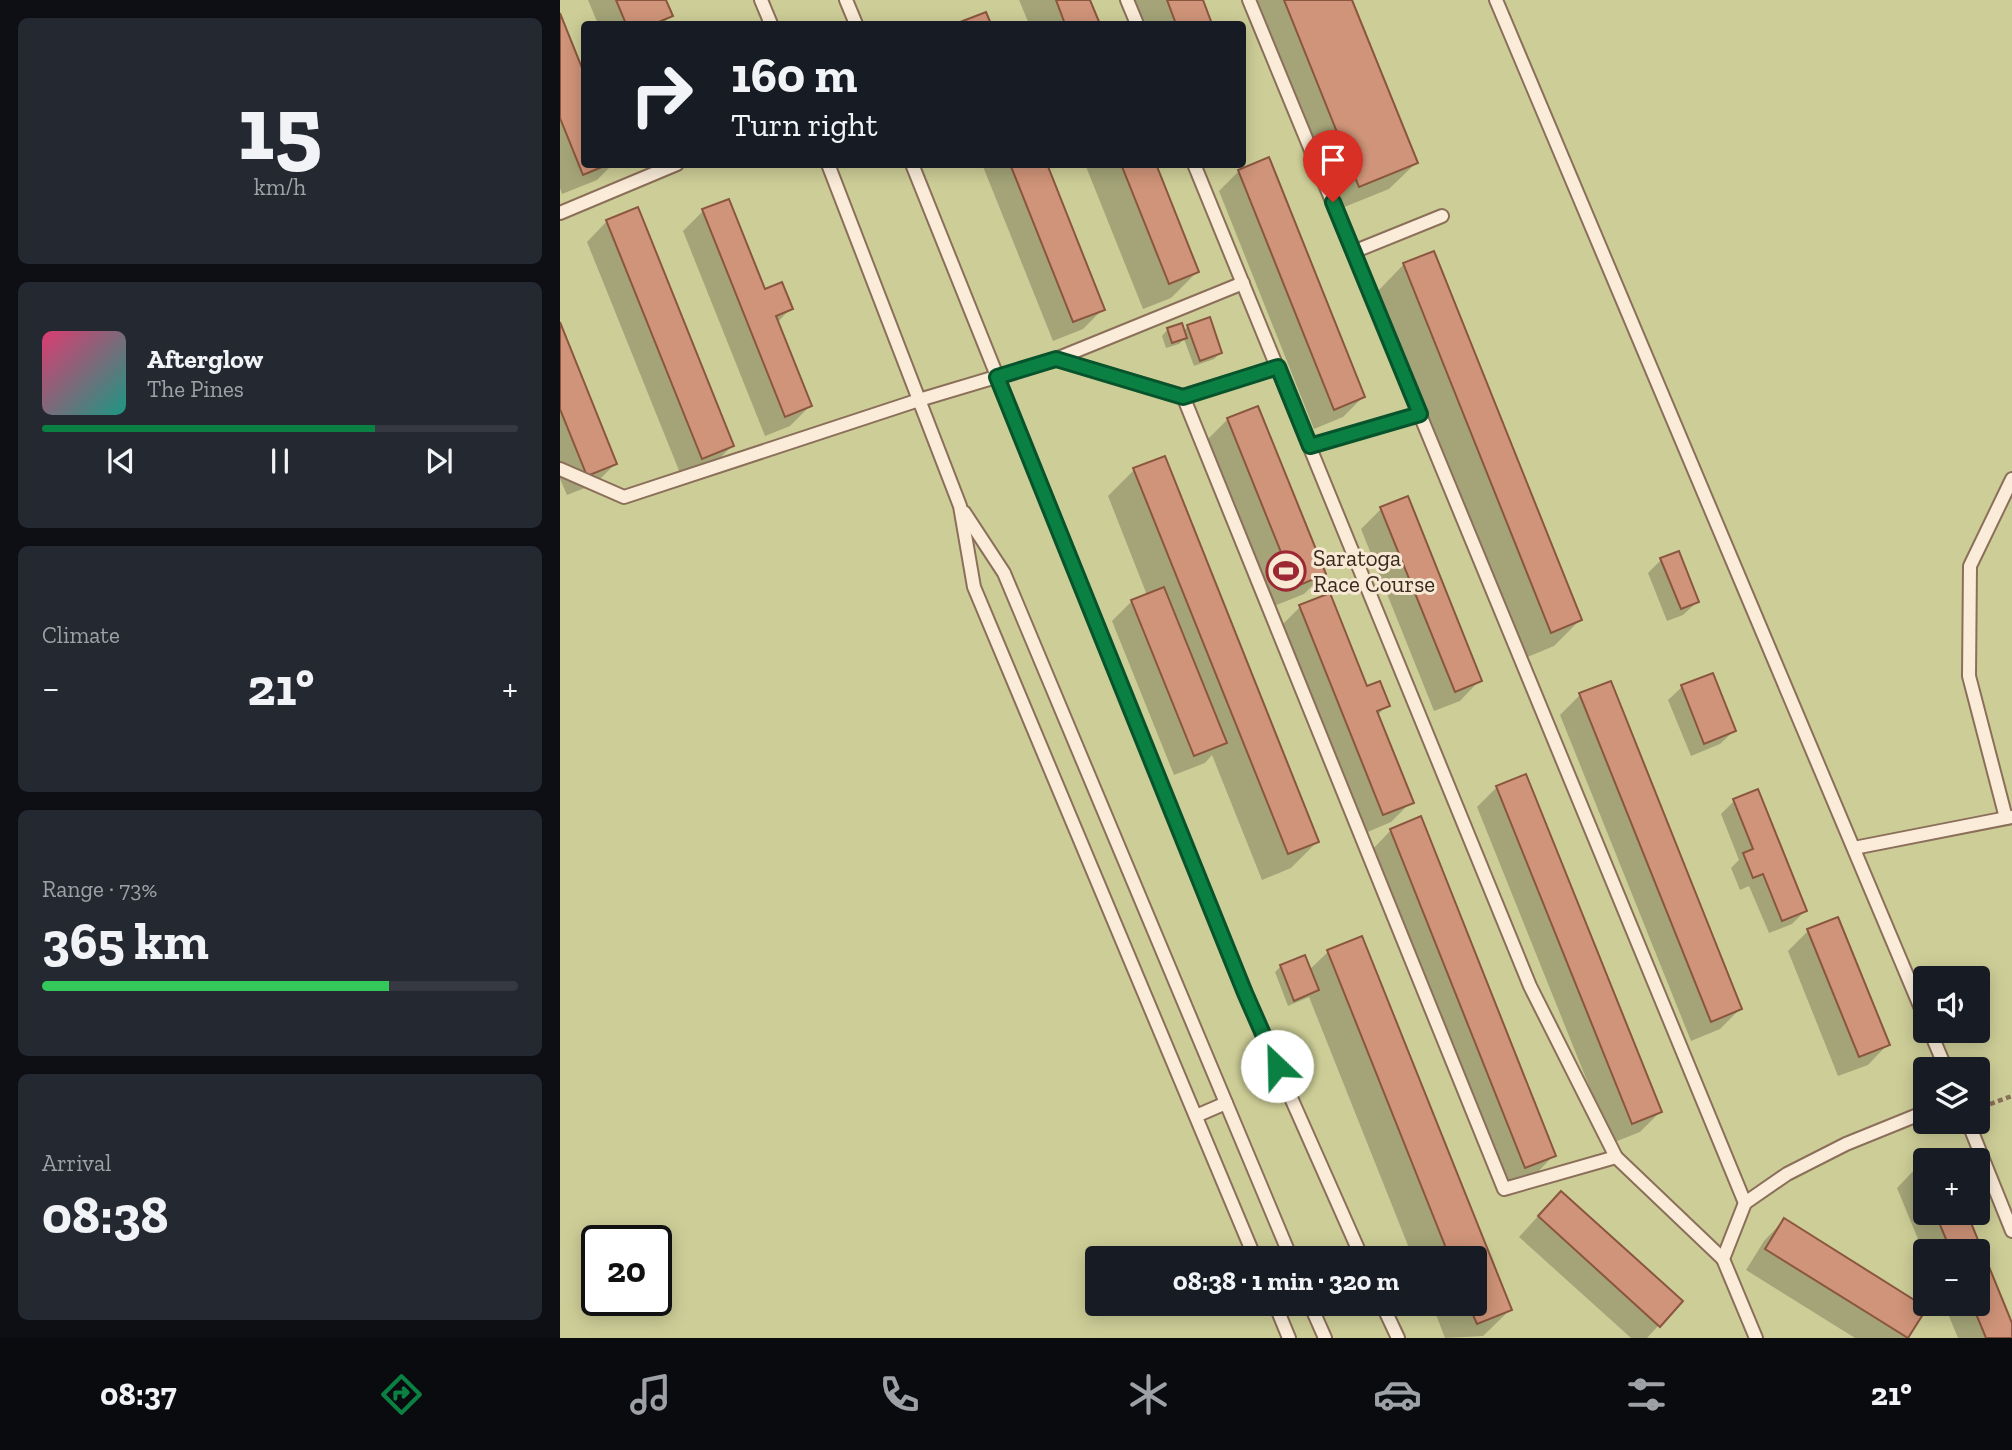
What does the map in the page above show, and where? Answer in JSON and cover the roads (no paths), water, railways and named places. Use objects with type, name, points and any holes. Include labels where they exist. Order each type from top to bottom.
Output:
[{"type":"lane","points":[[761,0],[770,21]]},
{"type":"lane","points":[[846,0],[855,21]]},
{"type":"lane","points":[[1127,0],[1136,21]]},
{"type":"lane","points":[[1250,0],[1745,1203]]},
{"type":"lane","points":[[1496,0],[1913,989]]},
{"type":"lane","points":[[560,214],[668,168]]},
{"type":"lane","points":[[830,168],[960,506],[974,587],[1250,1246]]},
{"type":"lane","points":[[914,168],[1245,993],[1357,1246]]},
{"type":"lane","points":[[1196,168],[1530,986],[1616,1157],[1723,1259],[1756,1338]]},
{"type":"lane","points":[[1353,252],[1443,216]]},
{"type":"lane","points":[[560,470],[624,497],[919,400],[1056,359],[1243,283]]},
{"type":"lane","points":[[1056,359],[1183,397],[1278,367]]},
{"type":"lane","points":[[1183,397],[1504,1189],[1616,1157]]},
{"type":"lane","points":[[1310,446],[1420,414]]},
{"type":"lane","points":[[1854,848],[2009,817],[1969,676],[1970,566],[2012,479]]},
{"type":"lane","points":[[960,506],[1004,573],[1286,1246]]},
{"type":"lane","points":[[1196,1116],[1226,1103]]},
{"type":"lane","points":[[1723,1259],[1745,1203],[1787,1174],[1846,1144],[1913,1117]]},
{"type":"lane","points":[[1973,1134],[2012,1231]]},
{"type":"lane","points":[[1280,1316],[1289,1338]]},
{"type":"lane","points":[[1315,1316],[1325,1338]]},
{"type":"lane","points":[[1388,1316],[1398,1338]]},
{"type":"place","name":"Saratoga Race Course","points":[[1286,571]]}]
